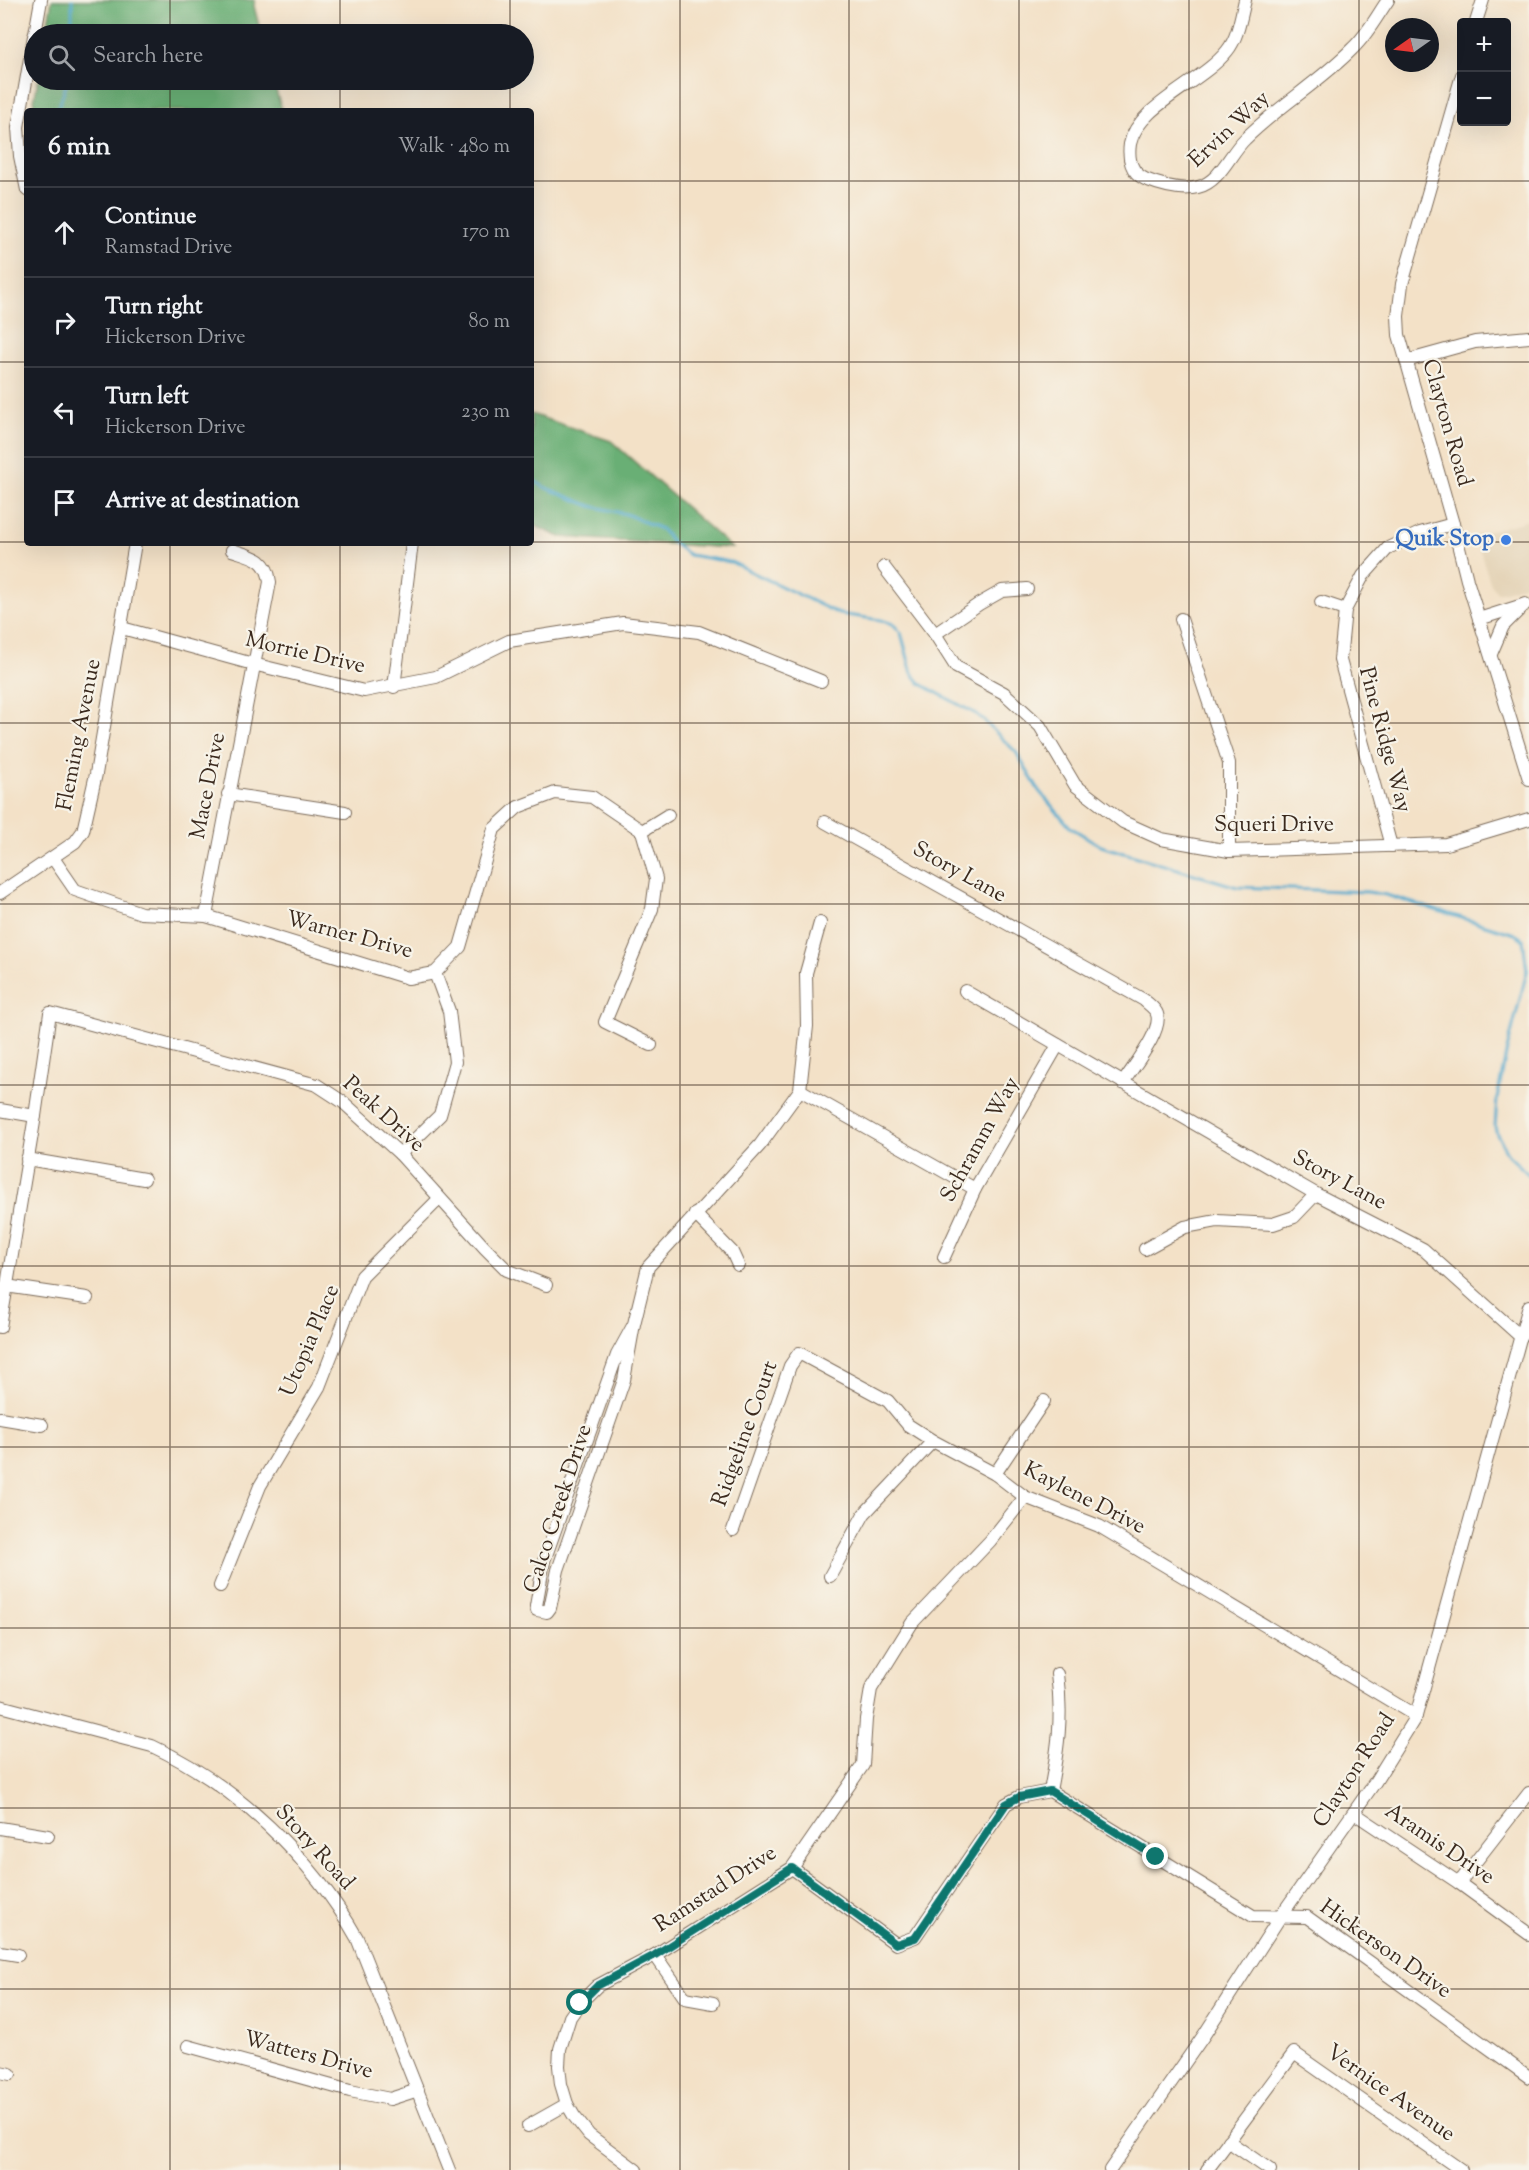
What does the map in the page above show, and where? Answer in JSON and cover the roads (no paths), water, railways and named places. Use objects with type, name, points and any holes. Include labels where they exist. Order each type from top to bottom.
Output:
[{"type":"street","points":[[37,24],[41,0]]},
{"type":"street","name":"Ervin Way","points":[[1245,0],[1228,50],[1214,65],[1144,116],[1130,142],[1129,159],[1132,168],[1140,176],[1158,184],[1189,188],[1199,187],[1210,181],[1244,140],[1331,70],[1356,46],[1388,0]]},
{"type":"street","points":[[1477,18],[1483,0]]},
{"type":"street","name":"Clayton Road","points":[[1457,89],[1402,284],[1398,316],[1399,335],[1479,619],[1524,745],[1529,779]]},
{"type":"street","points":[[24,175],[18,127],[25,90]]},
{"type":"street","points":[[1406,361],[1474,342],[1529,337]]},
{"type":"street","name":"Pine Ridge Way","points":[[1391,846],[1340,660],[1346,610],[1363,576],[1388,549],[1420,533],[1453,524]]},
{"type":"street","name":"Fleming Avenue","points":[[0,893],[75,842],[83,831],[96,774],[135,546]]},
{"type":"street","points":[[394,687],[412,546]]},
{"type":"street","name":"Mace Drive","points":[[206,916],[270,582],[268,569],[257,558],[232,550]]},
{"type":"street","name":"Squeri Drive","points":[[884,567],[935,634],[956,667],[1004,693],[1040,726],[1075,785],[1123,822],[1161,839],[1229,851],[1446,844],[1529,819]]},
{"type":"street","points":[[935,634],[1002,591],[1027,589]]},
{"type":"street","points":[[1321,602],[1346,610]]},
{"type":"street","points":[[1479,619],[1527,604]]},
{"type":"street","points":[[1491,654],[1503,626],[1527,604]]},
{"type":"street","points":[[1180,619],[1229,763],[1229,851]]},
{"type":"street","name":"Morrie Drive","points":[[122,628],[253,664],[364,691],[436,677],[509,641],[623,623],[699,632],[821,681]]},
{"type":"street","name":"Warner Drive","points":[[53,858],[75,890],[141,913],[206,916],[408,978],[435,973],[460,947],[494,829],[518,807],[555,793],[592,797],[642,831]]},
{"type":"street","points":[[228,794],[345,812]]},
{"type":"street","points":[[651,1045],[604,1022],[652,909],[656,879],[642,831],[668,815]]},
{"type":"street","name":"Story Lane","points":[[825,822],[1144,1000],[1157,1013],[1155,1034],[1123,1083]]},
{"type":"street","name":"Calco Creek Drive","points":[[634,1323],[617,1355],[544,1561],[536,1606],[537,1610],[542,1612],[547,1612],[550,1608],[558,1570],[624,1380],[634,1323],[648,1267],[760,1145],[800,1090],[807,1026],[806,973],[820,923]]},
{"type":"street","points":[[400,1154],[440,1115],[455,1062],[449,1011],[435,973]]},
{"type":"street","name":"Story Lane","points":[[965,991],[1316,1194],[1423,1249],[1521,1337]]},
{"type":"street","name":"Peak Drive","points":[[35,1116],[50,1013],[317,1085],[343,1102],[400,1154],[484,1248],[507,1270],[546,1285]]},
{"type":"street","name":"Schramm Way","points":[[944,1257],[975,1189],[1058,1045]]},
{"type":"street","points":[[800,1090],[975,1189]]},
{"type":"street","points":[[0,1110],[35,1116],[0,1327]]},
{"type":"street","points":[[27,1160],[144,1179]]},
{"type":"street","points":[[1145,1249],[1185,1227],[1216,1221],[1273,1224],[1294,1217],[1316,1194]]},
{"type":"street","name":"Utopia Place","points":[[220,1586],[260,1486],[319,1387],[362,1276],[439,1199]]},
{"type":"street","points":[[695,1214],[732,1252],[738,1265]]},
{"type":"street","points":[[6,1286],[87,1298]]},
{"type":"street","name":"Clayton Road","points":[[1110,2170],[1227,2001],[1280,1917],[1354,1813],[1416,1716],[1529,1306]]},
{"type":"street","name":"Kaylene Drive","points":[[799,1353],[888,1401],[908,1425],[995,1474],[1025,1497],[1099,1526],[1416,1716]]},
{"type":"street","name":"Ridgeline Court","points":[[733,1530],[790,1366],[799,1353]]},
{"type":"street","points":[[995,1474],[1044,1401]]},
{"type":"street","points":[[0,1418],[42,1425]]},
{"type":"street","points":[[830,1576],[864,1514],[933,1441]]},
{"type":"street","name":"Ramstad Drive","points":[[636,2170],[589,2135],[567,2104],[559,2066],[564,2032],[570,2017],[597,1986],[655,1955],[792,1868],[863,1765],[866,1719],[871,1689],[912,1623],[990,1541],[1025,1497]]},
{"type":"street","points":[[792,1868],[896,1944],[915,1938],[1006,1804],[1019,1797],[1050,1791],[1060,1725],[1061,1703],[1057,1674]]},
{"type":"street","name":"Story Road","points":[[0,1706],[152,1746],[170,1754],[209,1779],[267,1824],[329,1893],[357,1938],[449,2170]]},
{"type":"street","name":"Hickerson Drive","points":[[1050,1791],[1253,1916],[1307,1917],[1529,2077]]},
{"type":"street","points":[[1460,1883],[1529,1793]]},
{"type":"street","name":"Aramis Drive","points":[[1354,1813],[1460,1883],[1529,1934]]},
{"type":"street","points":[[0,1828],[48,1836]]},
{"type":"street","points":[[0,1952],[18,1955]]},
{"type":"street","points":[[655,1955],[685,1998],[713,2003]]},
{"type":"street","name":"Watters Drive","points":[[188,2046],[350,2091],[390,2099],[418,2090]]},
{"type":"street","name":"Vernice Avenue","points":[[1228,2141],[1294,2053],[1461,2170]]},
{"type":"street","points":[[528,2126],[567,2104]]},
{"type":"street","points":[[1207,2170],[1228,2141],[1270,2170]]},
{"type":"waterway","points":[[72,0],[72,24]]},
{"type":"waterway","points":[[58,108],[64,90]]},
{"type":"waterway","points":[[534,481],[591,506],[626,514],[661,529],[674,544],[689,555],[731,562],[839,614],[893,624],[901,633],[912,673],[921,684],[978,715],[1016,752],[1039,791],[1070,827],[1101,846],[1237,887],[1368,892],[1386,895],[1515,934],[1523,939],[1527,971],[1506,1054],[1497,1099],[1495,1127],[1508,1155],[1529,1175]]},
{"type":"place","name":"Quik Stop","points":[[1506,540]]}]
